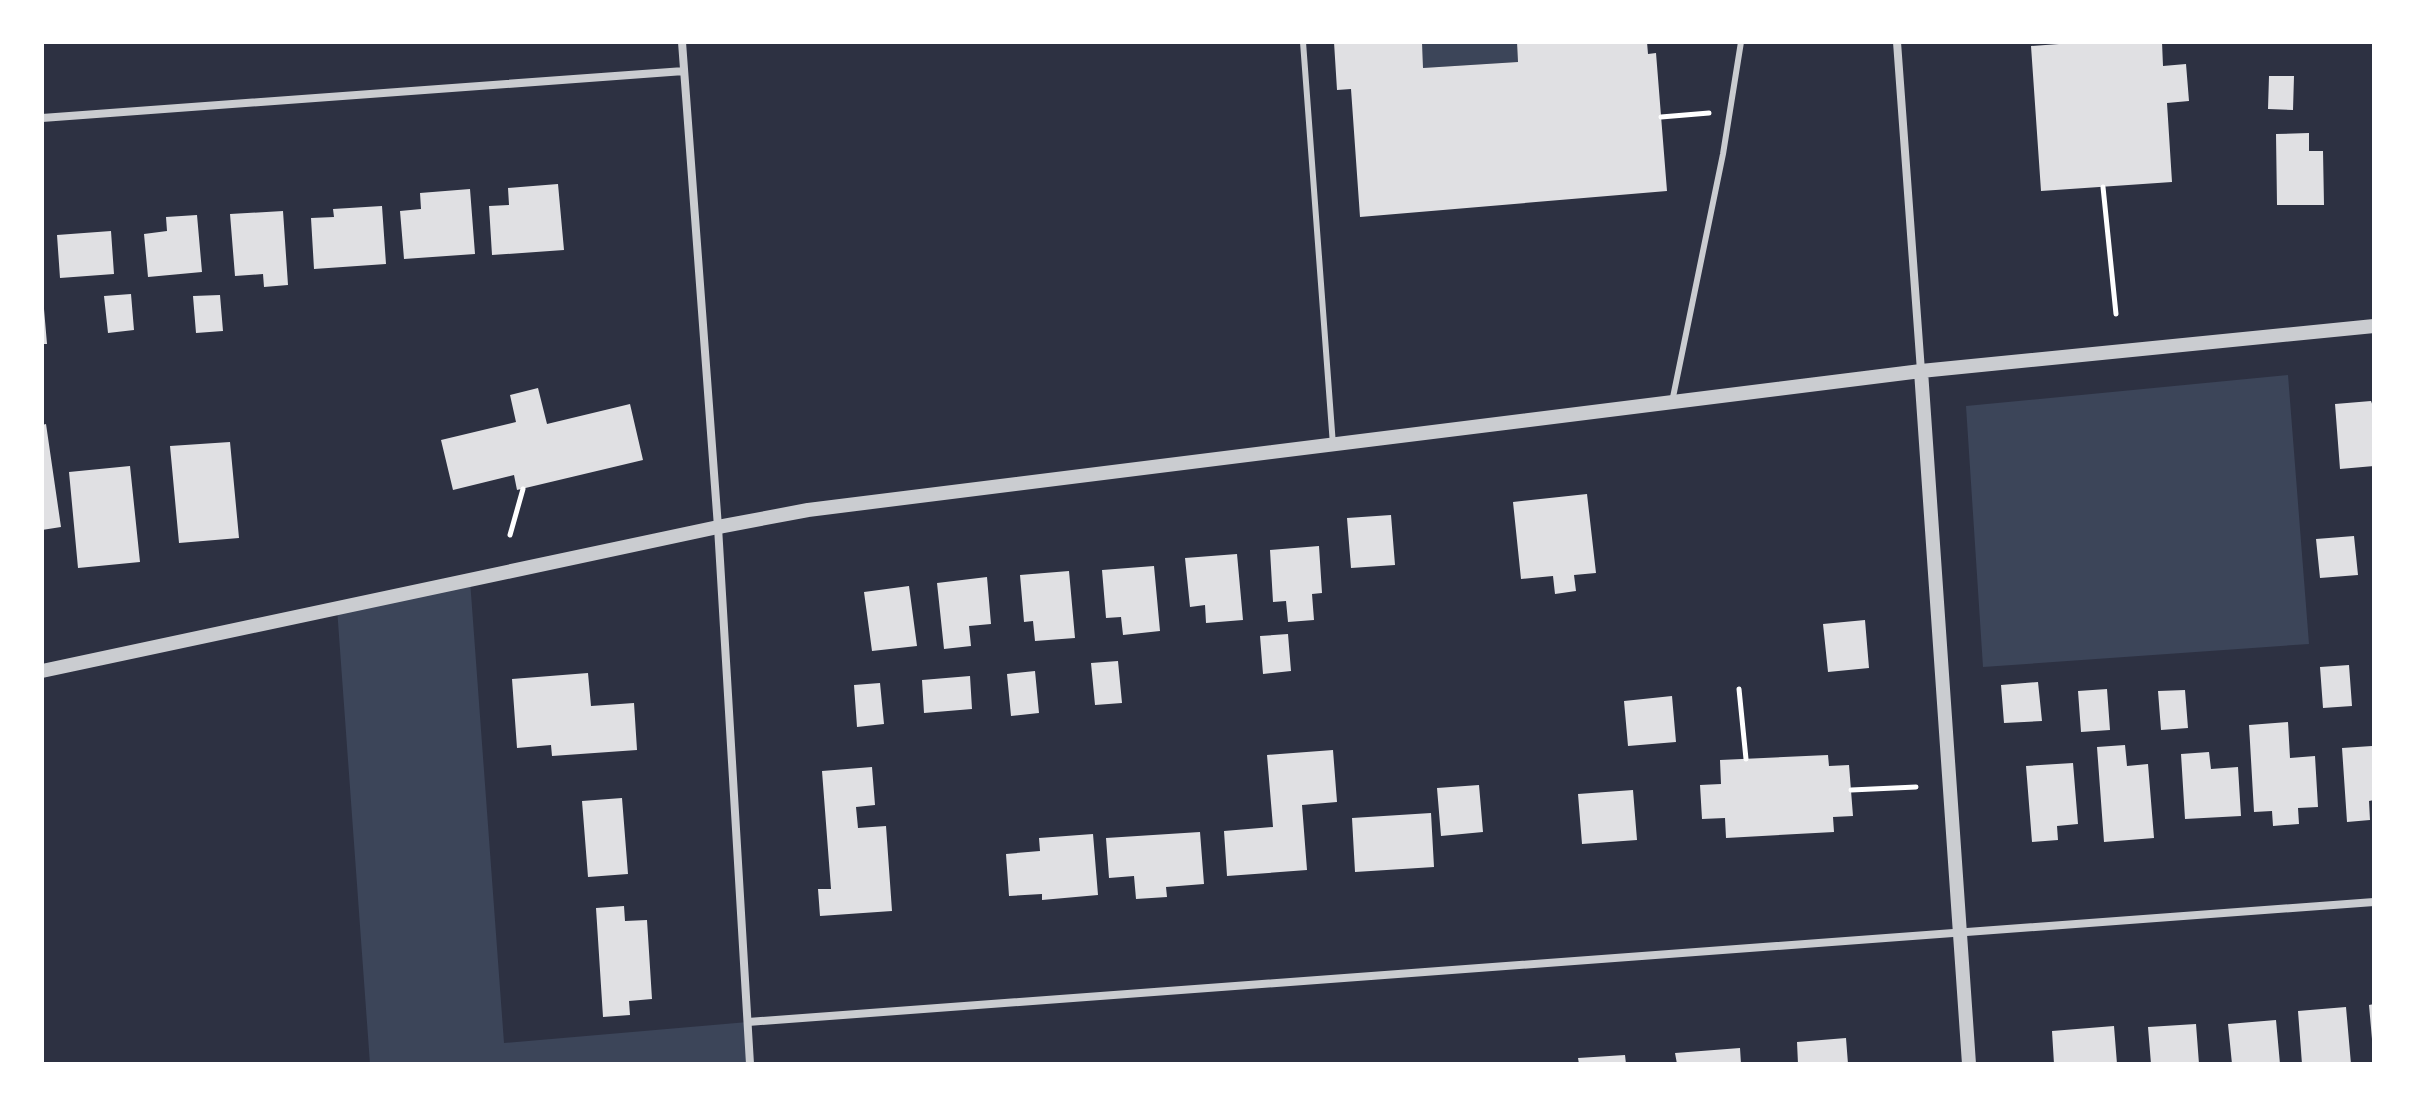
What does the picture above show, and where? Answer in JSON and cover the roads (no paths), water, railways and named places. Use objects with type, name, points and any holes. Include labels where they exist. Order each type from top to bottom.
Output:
[{"type":"street","points":[[682,42],[718,527],[750,1064]]},
{"type":"street","points":[[1897,42],[1969,1064]]},
{"type":"street","points":[[42,118],[684,71]]},
{"type":"street","points":[[42,671],[808,510],[1921,371],[2374,326]]},
{"type":"street","points":[[748,1022],[2374,902]]},
{"type":"lane","points":[[1303,42],[1333,445]]},
{"type":"lane","points":[[1672,402],[1723,154],[1741,42]]}]
